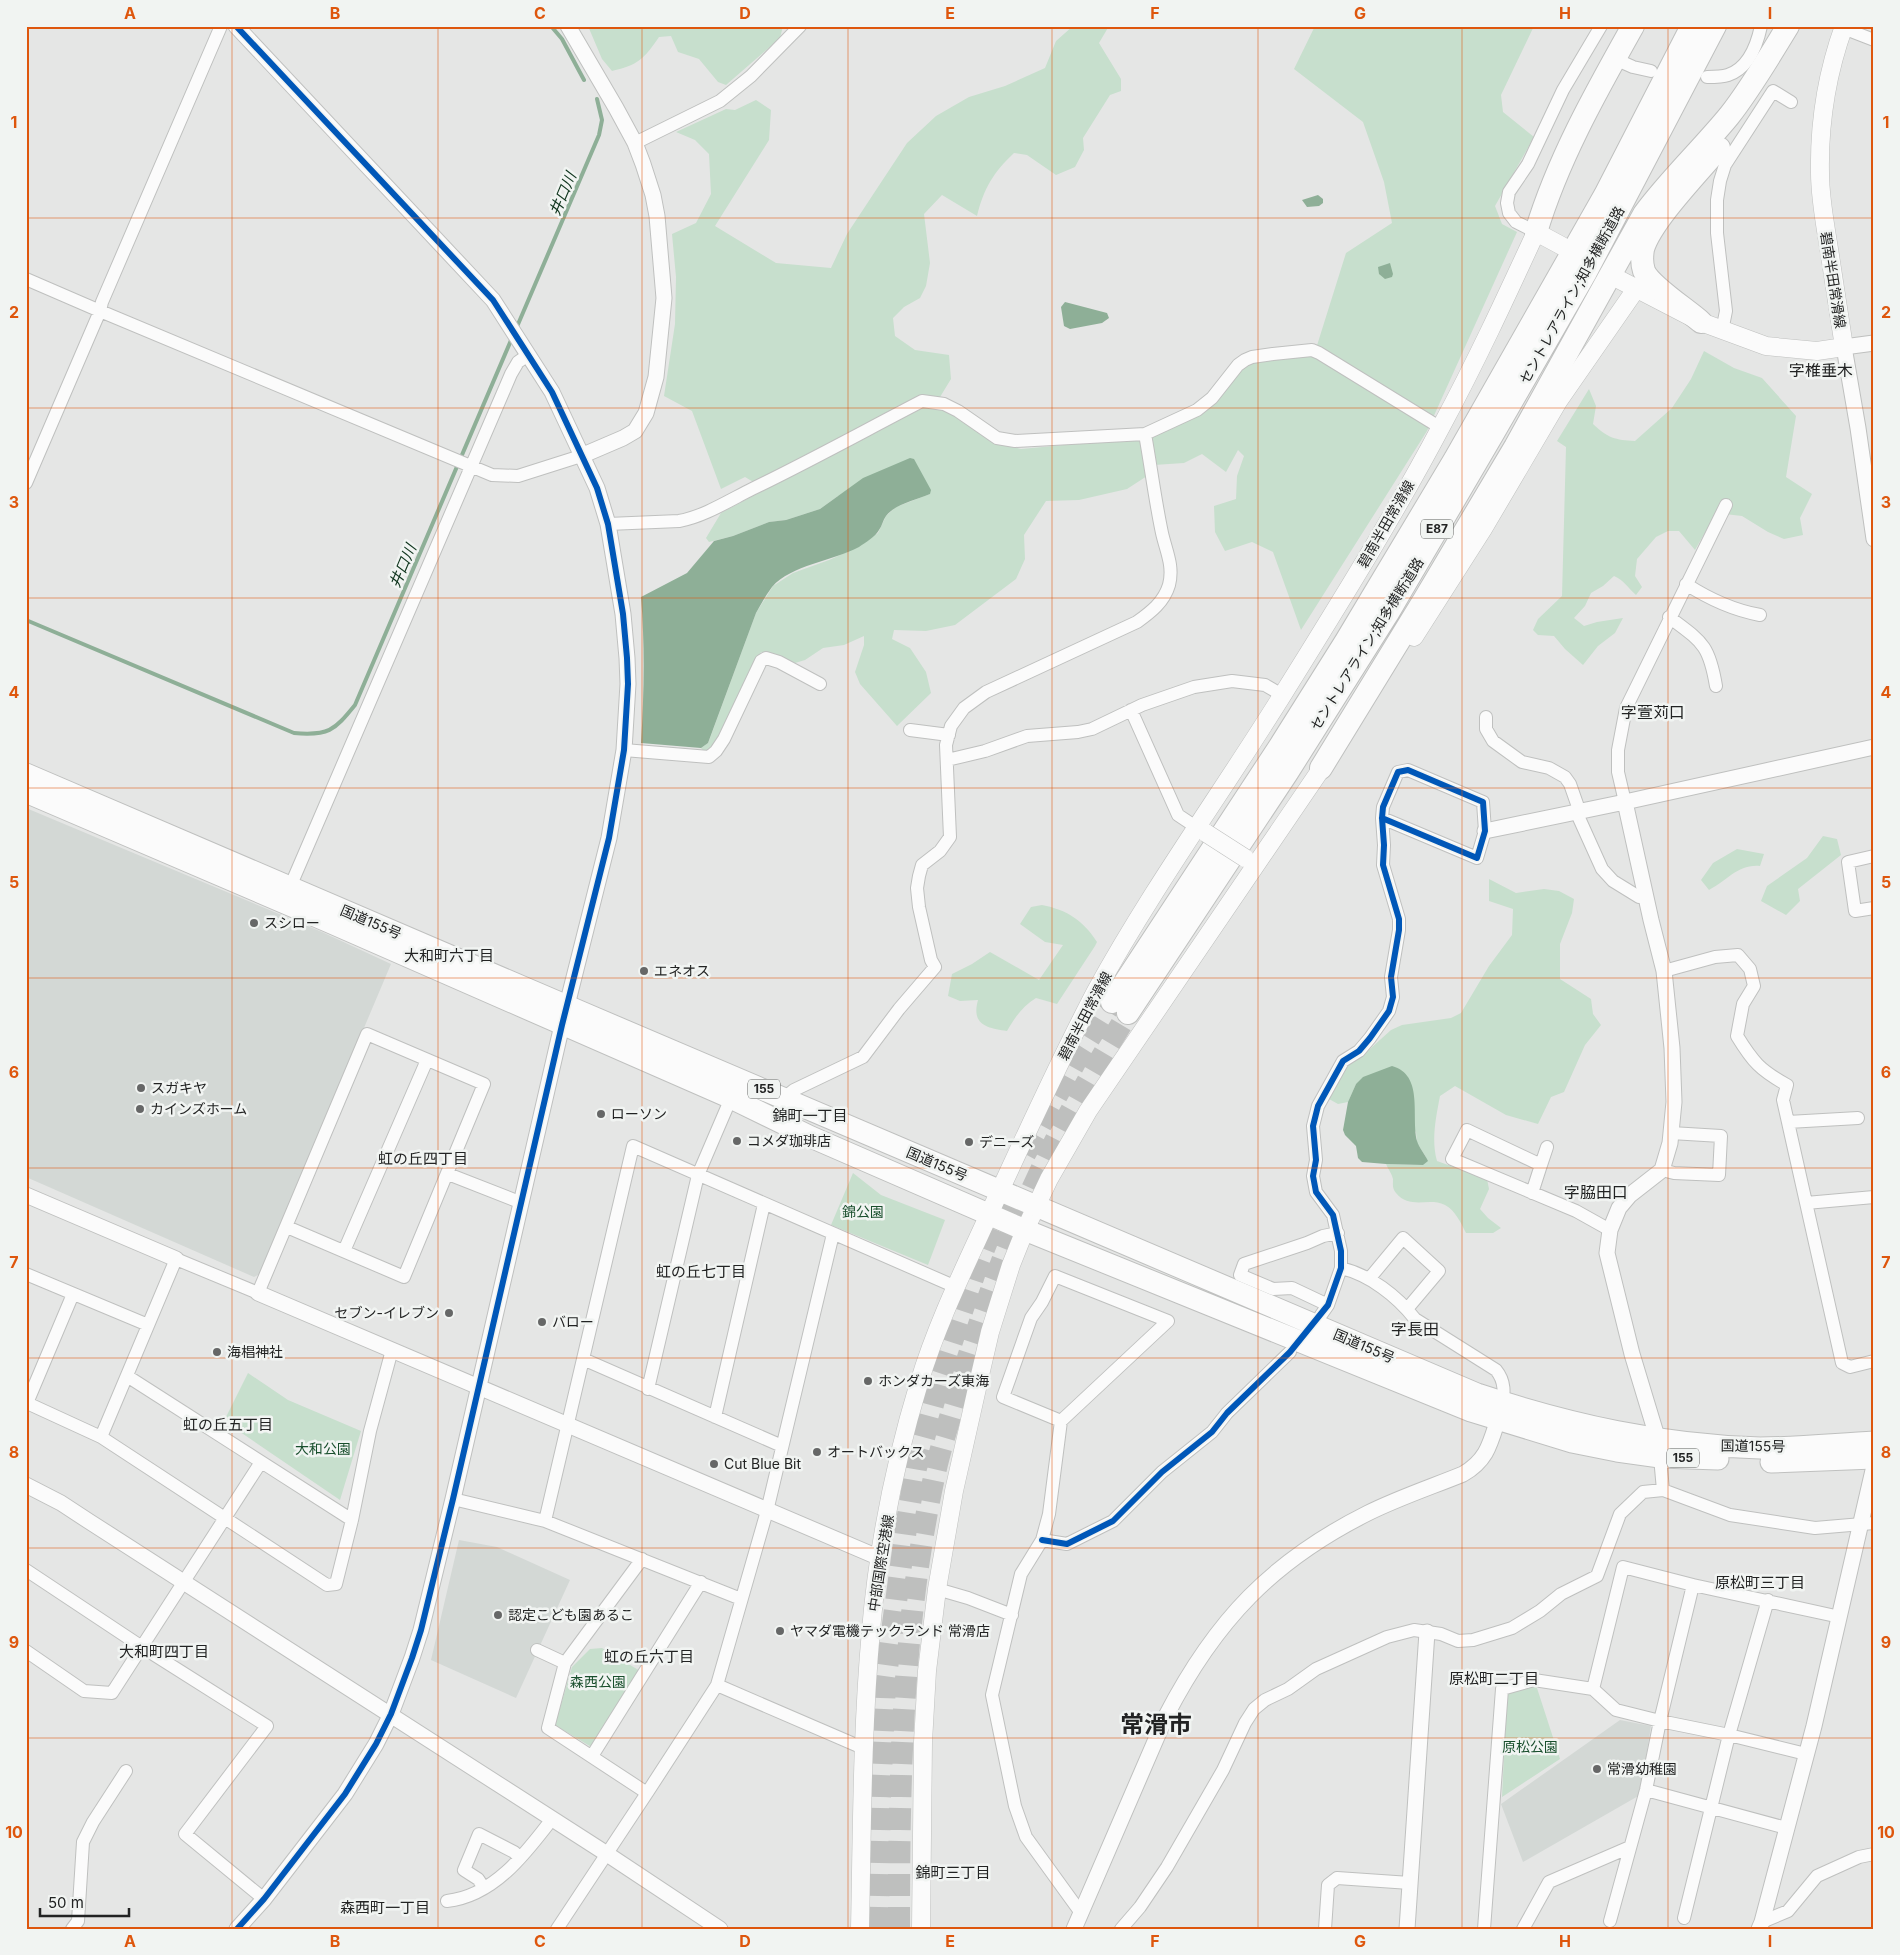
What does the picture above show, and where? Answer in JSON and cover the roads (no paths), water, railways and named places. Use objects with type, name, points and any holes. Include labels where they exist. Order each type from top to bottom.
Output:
[{"type":"highway","points":[[1536,232],[1543,207],[1557,173],[1633,26]]},
{"type":"highway","name":"セントレアライン;知多横断道路","points":[[1692,26],[1604,195],[1445,476],[1346,641],[1120,1007],[1287,774],[1388,613],[1586,272],[1715,26]]},
{"type":"highway","points":[[1320,768],[1510,455],[1644,214],[1662,189],[1734,110],[1761,71],[1788,26]]},
{"type":"highway","points":[[1701,322],[1651,282],[1644,271],[1643,250],[1648,236],[1669,208],[1736,127],[1771,80],[1804,26]]},
{"type":"highway","name":"国道155号","points":[[26,774],[290,887],[564,1015],[811,1137],[1024,1230],[1471,1411],[1500,1411]]},
{"type":"highway","name":"国道155号","points":[[26,792],[327,920],[564,1015],[784,1098],[1468,1391],[1500,1411],[1572,1442],[1617,1451],[1762,1448],[1874,1442]]},
{"type":"highway","name":"国道155号","points":[[1659,1449],[1772,1462],[1874,1458]]},
{"type":"main road","name":"碧南半田常滑線","points":[[1620,280],[1701,322],[1766,346],[1817,351],[1844,347],[1823,214],[1820,175],[1820,139],[1824,103],[1831,68],[1843,27]]},
{"type":"main road","points":[[1536,232],[1562,246]]},
{"type":"main road","name":"碧南半田常滑線","points":[[989,1214],[1097,990],[1146,906],[1201,830],[1360,569],[1441,428],[1482,348],[1536,232]]},
{"type":"main road","points":[[920,1929],[923,1742],[928,1663],[937,1589],[954,1491],[980,1375],[1004,1287],[1024,1230],[1067,1145],[1088,1110],[1250,862],[1356,722],[1402,655],[1483,529],[1559,400],[1636,289]]},
{"type":"main road","points":[[1201,830],[1250,862]]},
{"type":"main road","name":"中部国際空港線","points":[[860,1929],[863,1748],[871,1628],[880,1558],[895,1478],[920,1380],[936,1332],[989,1214]]},
{"type":"street","points":[[26,483],[221,26]]},
{"type":"street","points":[[236,26],[493,300],[552,392],[596,488],[608,524],[623,614],[627,658],[624,750],[609,838],[564,1015],[479,1388],[421,1630],[391,1714],[376,1744],[339,1804],[264,1899],[237,1929]]},
{"type":"street","points":[[26,279],[492,475],[518,476],[531,473],[581,456],[623,438],[635,430],[646,413],[656,377],[664,298],[662,258],[653,195],[635,143],[568,26]]},
{"type":"street","points":[[635,143],[720,101],[751,76],[800,26]]},
{"type":"street","points":[[1536,232],[1516,222],[1509,213],[1507,203],[1509,192],[1528,164],[1564,90],[1601,26]]},
{"type":"street","points":[[1708,78],[1728,75],[1746,62],[1756,47],[1761,26]]},
{"type":"street","points":[[1843,27],[1874,40]]},
{"type":"street","points":[[1615,59],[1633,67],[1651,71]]},
{"type":"street","points":[[1722,331],[1726,311],[1717,233],[1717,200],[1725,165],[1773,91],[1790,102]]},
{"type":"street","points":[[1874,343],[1844,347],[1874,539]]},
{"type":"street","points":[[608,524],[679,521],[688,518],[716,507],[794,469],[922,401],[944,404],[958,410],[997,438],[1015,441],[1145,434],[1197,410],[1212,398],[1238,365],[1245,360],[1252,357],[1312,350],[1441,428]]},
{"type":"street","points":[[290,887],[511,374],[518,362],[528,355]]},
{"type":"street","points":[[784,1098],[794,1090],[863,1057],[899,1009],[935,966],[931,960],[917,888],[918,876],[922,866],[940,851],[950,837],[946,745],[951,726],[957,715],[973,700],[986,692],[1137,622],[1155,610],[1162,599],[1169,586],[1171,570],[1169,553],[1162,533],[1145,434]]},
{"type":"street","points":[[1663,1490],[1659,1449],[1606,1253],[1610,1230],[1619,1208],[1630,1195],[1662,1170],[1671,1133],[1674,1102],[1672,1048],[1664,971],[1618,772],[1621,726],[1626,708],[1669,617],[1726,505]]},
{"type":"street","points":[[1686,584],[1736,609],[1760,614]]},
{"type":"street","points":[[1669,617],[1702,644],[1710,657],[1716,686]]},
{"type":"street","points":[[624,750],[709,757],[716,751],[724,739],[761,661],[766,658],[778,662],[820,684]]},
{"type":"street","points":[[947,760],[985,752],[1027,736],[1092,729],[1131,710],[1194,687],[1232,681],[1265,685],[1282,695]]},
{"type":"street","points":[[1131,710],[1178,815],[1201,830]]},
{"type":"street","points":[[1486,717],[1486,729],[1493,741],[1522,762],[1550,768],[1565,777],[1577,804],[1590,846],[1609,877],[1638,897],[1646,896]]},
{"type":"street","points":[[910,730],[949,735]]},
{"type":"street","points":[[1485,831],[1874,747]]},
{"type":"street","points":[[1338,1233],[1323,1236],[1244,1264],[1240,1275],[1273,1289],[1292,1288],[1324,1310],[1341,1268],[1341,1251],[1338,1233],[1333,1215],[1316,1192],[1313,1176],[1316,1160],[1313,1126],[1318,1106],[1343,1061],[1358,1051],[1370,1038],[1389,1010],[1393,996],[1390,977],[1399,925],[1383,865],[1382,818],[1383,807],[1398,772],[1408,770],[1483,802],[1485,831],[1477,858],[1382,818]]},
{"type":"street","points":[[1874,856],[1848,862],[1855,911],[1874,908]]},
{"type":"street","points":[[1664,971],[1715,957],[1738,955],[1750,969],[1754,986],[1743,1004],[1738,1036],[1752,1060],[1766,1074],[1787,1085],[1783,1100],[1842,1362],[1850,1367],[1874,1361]]},
{"type":"street","points":[[258,1294],[367,1034],[484,1084],[404,1277],[287,1227]]},
{"type":"street","points":[[344,1251],[426,1060]]},
{"type":"street","points":[[648,1389],[698,1175],[731,1098]]},
{"type":"street","points":[[1788,1122],[1858,1118]]},
{"type":"street","points":[[1541,1166],[1467,1130],[1452,1159],[1576,1211],[1610,1230]]},
{"type":"street","points":[[1662,1170],[1674,1173],[1719,1175],[1721,1136],[1671,1133]]},
{"type":"street","points":[[545,1521],[632,1146],[956,1288]]},
{"type":"street","points":[[1532,1193],[1548,1147]]},
{"type":"street","points":[[448,1174],[522,1203]]},
{"type":"street","points":[[26,1195],[880,1558]]},
{"type":"street","points":[[1806,1204],[1874,1197]]},
{"type":"street","points":[[715,1416],[764,1204]]},
{"type":"street","points":[[557,1929],[717,1686],[767,1511],[833,1234]]},
{"type":"street","points":[[1369,1279],[1403,1238],[1439,1271],[1407,1309]]},
{"type":"street","points":[[101,1437],[176,1259]]},
{"type":"street","points":[[1074,1929],[1166,1716],[1180,1687],[1217,1632],[1260,1585],[1313,1544],[1370,1512],[1474,1468],[1482,1460],[1489,1448],[1500,1411],[1504,1384],[1502,1377],[1496,1370],[1414,1319],[1407,1309],[1369,1279],[1353,1270],[1341,1268]]},
{"type":"street","points":[[26,1274],[148,1325]]},
{"type":"street","points":[[1061,1421],[1004,1397],[1031,1318],[1042,1302],[1055,1276],[1168,1321],[1061,1421],[1049,1514],[1042,1540],[1021,1574],[992,1695],[1015,1806],[1026,1837],[1080,1913]]},
{"type":"street","points":[[73,1294],[27,1402],[101,1437],[327,1584],[336,1584],[352,1520],[370,1431],[392,1350]]},
{"type":"street","points":[[1042,1540],[1067,1544],[1113,1521],[1162,1472],[1212,1432],[1227,1414],[1290,1352]]},
{"type":"street","points":[[583,1359],[782,1446]]},
{"type":"street","points":[[127,1376],[352,1520]]},
{"type":"street","points":[[26,1651],[84,1691],[112,1693],[261,1462]]},
{"type":"street","points":[[1760,1925],[1806,1754],[1840,1617],[1868,1523],[1874,1466]]},
{"type":"street","points":[[26,1485],[61,1503],[391,1714],[720,1929]]},
{"type":"street","points":[[1120,1929],[1140,1907],[1166,1867],[1222,1770],[1254,1709],[1264,1700],[1288,1689],[1316,1669],[1387,1637],[1414,1630],[1441,1634],[1458,1641],[1474,1640],[1512,1628],[1540,1611],[1561,1594],[1597,1576],[1620,1514],[1643,1492],[1663,1490],[1730,1515],[1815,1528],[1868,1523]]},
{"type":"street","points":[[453,1499],[545,1521],[741,1599]]},
{"type":"street","points":[[642,1559],[565,1663],[548,1728],[647,1793]]},
{"type":"street","points":[[1594,1689],[1623,1567],[1693,1585],[1840,1617]]},
{"type":"street","points":[[26,1570],[142,1647],[267,1726],[185,1834],[264,1899]]},
{"type":"street","points":[[592,1756],[701,1582]]},
{"type":"street","points":[[1610,1921],[1646,1790],[1660,1721],[1693,1585]]},
{"type":"street","points":[[937,1589],[968,1598],[1012,1615]]},
{"type":"street","points":[[1684,1918],[1729,1735],[1768,1600]]},
{"type":"street","points":[[1407,1929],[1427,1632]]},
{"type":"street","points":[[537,1650],[565,1663]]},
{"type":"street","points":[[1484,1929],[1502,1689],[1534,1680],[1594,1689],[1616,1710],[1806,1754]]},
{"type":"street","points":[[717,1686],[863,1748]]},
{"type":"street","points":[[72,1929],[78,1921],[83,1842],[93,1822],[126,1771]]},
{"type":"street","points":[[1646,1790],[1786,1828]]},
{"type":"street","points":[[447,1902],[484,1888],[512,1868],[552,1819]]},
{"type":"street","points":[[484,1888],[478,1879],[464,1870],[479,1834],[514,1852],[520,1858]]},
{"type":"street","points":[[1523,1929],[1549,1882],[1630,1847]]},
{"type":"street","points":[[1760,1925],[1788,1911],[1818,1876],[1859,1857],[1874,1854]]},
{"type":"street","points":[[1325,1929],[1328,1885],[1337,1878],[1410,1883]]},
{"type":"waterway","name":"井口川","points":[[551,26],[562,39],[584,80]]},
{"type":"waterway","name":"井口川","points":[[516,329],[599,135],[602,120],[597,99]]},
{"type":"waterway","name":"井口川","points":[[26,620],[294,733],[315,734],[329,730],[341,721],[355,705],[512,338]]},
{"type":"tunnel","points":[[1025,1154],[1078,1057],[1112,1002]]},
{"type":"tunnel","points":[[899,1929],[900,1812],[905,1695],[916,1579],[925,1521],[937,1464],[972,1345],[996,1276],[1024,1208],[1072,1109],[1128,1013]]},
{"type":"tunnel","points":[[878,1929],[880,1797],[885,1683],[916,1468],[940,1378],[976,1269],[1003,1201]]},
{"type":"place","name":"スシロー","points":[[254,923]]},
{"type":"place","name":"エネオス","points":[[644,971]]},
{"type":"place","name":"スガキヤ","points":[[141,1088]]},
{"type":"place","name":"カインズホーム","points":[[140,1109]]},
{"type":"place","name":"ローソン","points":[[601,1114]]},
{"type":"place","name":"コメダ珈琲店","points":[[737,1141]]},
{"type":"place","name":"デニーズ","points":[[969,1142]]},
{"type":"place","name":"セブン-イレブン","points":[[449,1313]]},
{"type":"place","name":"バロー","points":[[542,1322]]},
{"type":"place","name":"海椙神社","points":[[217,1352]]},
{"type":"place","name":"ホンダカーズ東海","points":[[868,1381]]},
{"type":"place","name":"オートバックス","points":[[817,1452]]},
{"type":"place","name":"Cut Blue Bit","points":[[714,1464]]},
{"type":"place","name":"認定こども園あるこ","points":[[498,1615]]},
{"type":"place","name":"ヤマダ電機テックランド 常滑店","points":[[780,1631]]},
{"type":"place","name":"常滑幼稚園","points":[[1597,1769]]},
{"type":"district","name":"字椎垂木","points":[[1821,370]]},
{"type":"district","name":"字萱苅口","points":[[1653,712]]},
{"type":"district","name":"大和町六丁目","points":[[449,956]]},
{"type":"district","name":"錦町一丁目","points":[[810,1116]]},
{"type":"district","name":"虹の丘四丁目","points":[[423,1159]]},
{"type":"district","name":"字脇田口","points":[[1596,1192]]},
{"type":"district","name":"虹の丘七丁目","points":[[701,1272]]},
{"type":"district","name":"字長田","points":[[1415,1329]]},
{"type":"district","name":"虹の丘五丁目","points":[[228,1425]]},
{"type":"district","name":"原松町三丁目","points":[[1760,1583]]},
{"type":"district","name":"大和町四丁目","points":[[164,1652]]},
{"type":"district","name":"虹の丘六丁目","points":[[649,1657]]},
{"type":"district","name":"原松町二丁目","points":[[1494,1679]]},
{"type":"district","name":"常滑市","points":[[1156,1725]]},
{"type":"district","name":"錦町三丁目","points":[[953,1873]]},
{"type":"district","name":"森西町一丁目","points":[[385,1908]]},
{"type":"park label","name":"錦公園","points":[[863,1212]]},
{"type":"park label","name":"大和公園","points":[[323,1449]]},
{"type":"park label","name":"森西公園","points":[[598,1682]]},
{"type":"park label","name":"原松公園","points":[[1530,1747]]}]
